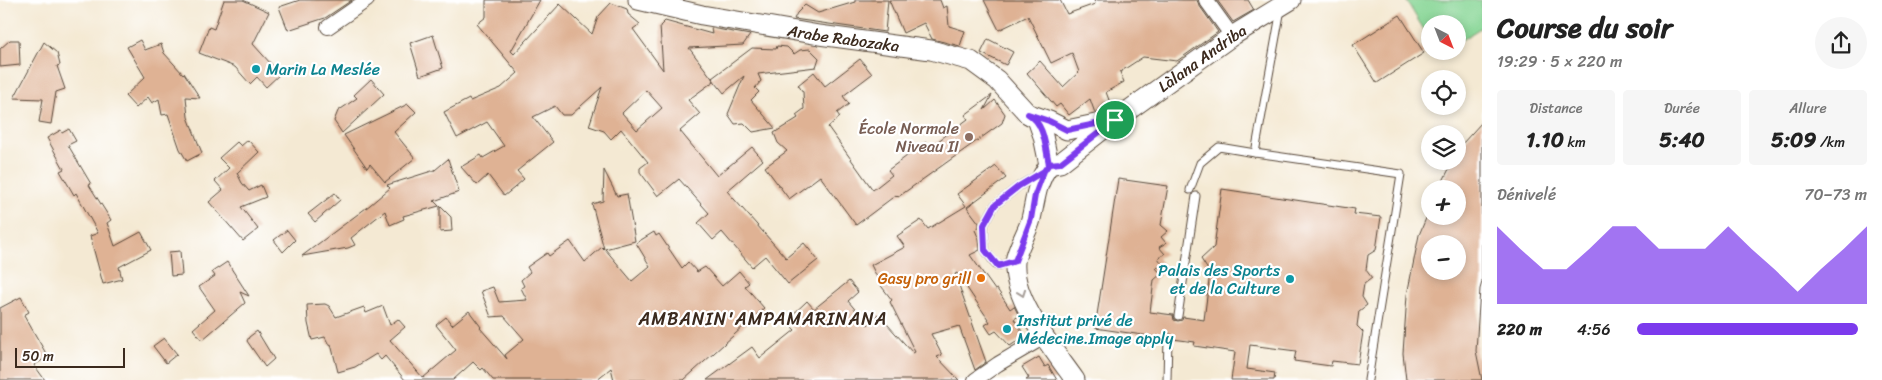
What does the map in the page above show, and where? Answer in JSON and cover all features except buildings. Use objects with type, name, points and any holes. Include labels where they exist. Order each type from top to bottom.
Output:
[{"type":"street","points":[[328,28],[368,0]]},
{"type":"street","points":[[1206,0],[1232,36]]},
{"type":"street","name":"Arabe Rabozaka","points":[[642,1],[702,15],[768,27],[931,50],[971,61],[997,80],[1028,114],[1037,119],[1043,136],[1047,168]]},
{"type":"street","name":"Làlana Andriba","points":[[1047,168],[1060,163],[1115,120],[1232,36],[1286,3]]},
{"type":"street","points":[[1028,114],[1067,130],[1115,120]]},
{"type":"street","points":[[1047,168],[1035,195],[1031,219],[1015,261],[1020,294],[1044,337],[1075,380]]},
{"type":"street","points":[[975,380],[1044,337]]},
{"type":"lane","points":[[1255,153],[1286,3]]},
{"type":"lane","points":[[1190,190],[1200,164],[1219,147],[1401,174],[1368,380]]},
{"type":"lane","points":[[1015,261],[998,266],[985,250],[984,225],[995,205],[1019,186],[1047,168]]},
{"type":"lane","points":[[1178,316],[1196,196]]},
{"type":"lane","points":[[1167,380],[1168,338]]},
{"type":"green space","points":[[1406,0],[1482,0],[1482,27],[1466,37],[1466,15],[1421,15],[1421,25]]},
{"type":"place","name":"Marin La Meslée","points":[[256,69]]},
{"type":"place","name":"École Normale Niveau II","points":[[969,137]]},
{"type":"place","name":"Gasy pro grill","points":[[981,278]]},
{"type":"place","name":"Palais des Sports et de la Culture","points":[[1290,279]]},
{"type":"place","name":"Institut privé de Médecine.Image apply","points":[[1007,329]]},
{"type":"district","name":"AMBANIN'AMPAMARINANA","points":[[763,319]]},
{"type":"route","points":[[1115,120],[1060,163],[1049,164],[1044,171],[1035,195],[1031,219],[1015,261],[998,266],[985,250],[984,225],[995,205],[1019,186],[1044,171],[1049,164],[1037,119],[1028,114],[1067,130],[1115,120]]}]
